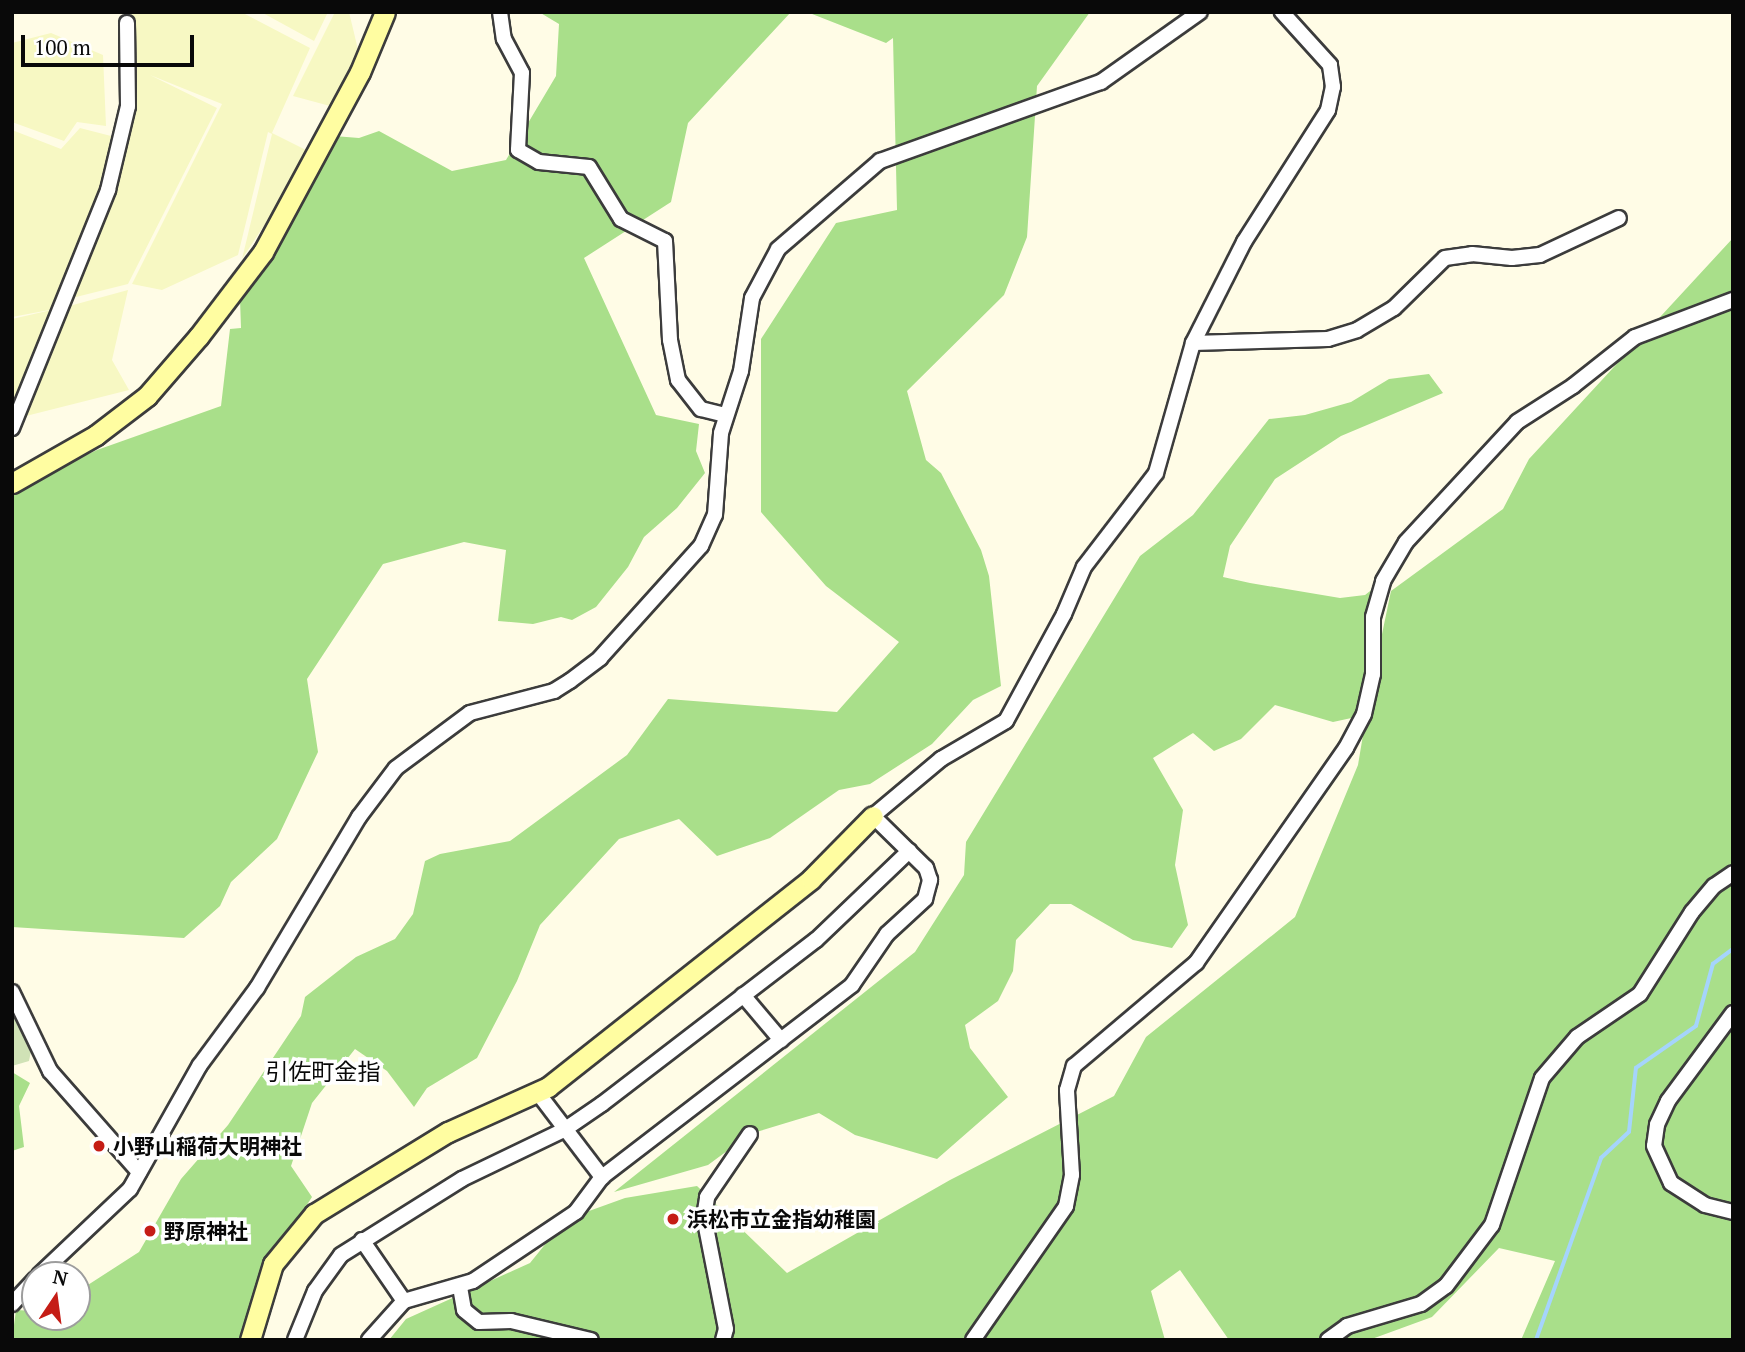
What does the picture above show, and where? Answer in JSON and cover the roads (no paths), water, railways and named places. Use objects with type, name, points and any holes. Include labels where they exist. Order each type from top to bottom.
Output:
[{"type":"street","points":[[12,483],[96,435],[147,396],[200,337],[263,252],[355,82],[385,12]]},
{"type":"street","points":[[500,12],[504,39],[522,73],[518,150],[539,162],[589,167],[621,219],[665,241],[670,340],[678,380],[701,409],[725,415]]},
{"type":"street","points":[[54,1261],[116,1205],[139,1172],[200,1065],[257,988],[359,817],[396,768],[470,713],[554,691],[570,681],[600,658],[701,546],[715,515],[725,415],[741,371],[747,321],[763,271],[778,248],[865,171],[895,155],[1033,110],[1101,82],[1200,12]]},
{"type":"street","points":[[250,1340],[273,1264],[314,1214],[448,1132],[538,1093],[811,879],[873,816],[941,759],[1006,721],[1064,614],[1084,567],[1156,473],[1193,343],[1244,242],[1328,110],[1333,87],[1330,65],[1282,12]]},
{"type":"street","points":[[12,428],[108,190],[128,106],[127,23]]},
{"type":"street","points":[[1193,343],[1328,339],[1357,330],[1394,308],[1445,258],[1540,255],[1619,218]]},
{"type":"street","points":[[973,1340],[1066,1206],[1072,1175],[1067,1090],[1074,1066],[1196,963],[1346,748],[1364,714],[1373,674],[1373,617],[1382,581],[1406,542],[1517,422],[1573,386],[1635,337],[1733,300]]},
{"type":"street","points":[[369,1340],[404,1301],[460,1287],[576,1212],[602,1177],[852,985],[887,934],[925,899],[930,875],[873,816]]},
{"type":"street","points":[[295,1340],[315,1290],[341,1255],[462,1179],[564,1130],[816,940],[909,851]]},
{"type":"street","points":[[1328,1340],[1347,1326],[1422,1304],[1446,1286],[1492,1225],[1542,1078],[1577,1037],[1640,994],[1692,912],[1714,886],[1733,873]]},
{"type":"street","points":[[12,992],[50,1071],[139,1172]]},
{"type":"street","points":[[743,995],[781,1040]]},
{"type":"street","points":[[1733,1013],[1668,1101],[1654,1146],[1671,1184],[1705,1205],[1733,1212]]},
{"type":"street","points":[[538,1093],[602,1177]]},
{"type":"street","points":[[723,1340],[726,1329],[704,1217],[707,1197],[750,1134]]},
{"type":"street","points":[[362,1240],[404,1301]]},
{"type":"street","points":[[460,1287],[464,1310],[479,1322],[511,1321],[591,1340]]},
{"type":"waterway","points":[[1536,1340],[1601,1158],[1629,1132],[1636,1068],[1696,1026],[1713,964],[1733,949]]},
{"type":"place","name":"小野山稲荷大明神社","points":[[99,1146]]},
{"type":"place","name":"浜松市立金指幼稚園","points":[[673,1219]]},
{"type":"place","name":"野原神社","points":[[150,1231]]},
{"type":"district","name":"引佐町金指","points":[[323,1072]]}]
